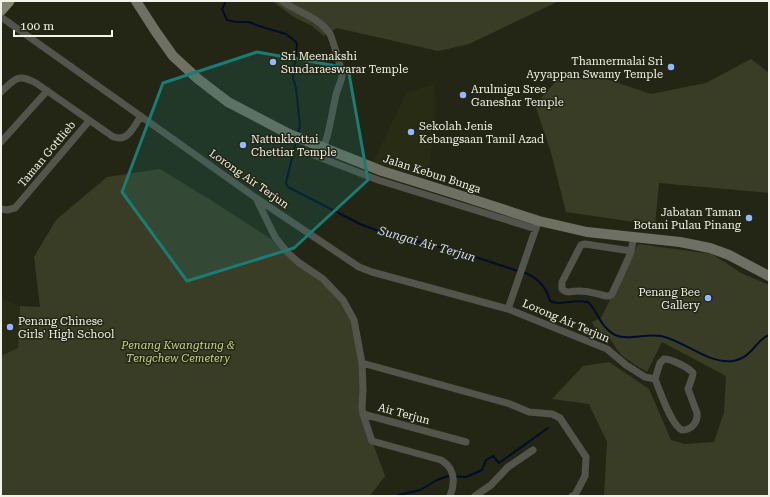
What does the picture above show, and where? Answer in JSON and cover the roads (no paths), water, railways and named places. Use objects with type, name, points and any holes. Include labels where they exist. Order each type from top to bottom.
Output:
[{"type":"main road","points":[[1,10],[10,1]]},
{"type":"street","name":"Jalan Kebun Bunga","points":[[136,1],[173,56],[198,79],[228,102],[301,139],[322,153],[464,196],[538,225],[680,242],[710,248],[729,255],[769,276]]},
{"type":"street","points":[[282,1],[320,23],[329,33],[342,75],[322,153],[306,152]]},
{"type":"street","name":"Lorong Air Terjun","points":[[1,17],[256,198],[359,267],[372,272],[508,309],[607,349],[626,365],[645,377],[655,379]]},
{"type":"street","name":"Taman Gottlieb","points":[[1,92],[14,80],[20,77],[27,78],[48,91],[89,121],[112,136],[118,138],[124,137],[129,133],[141,116]]},
{"type":"street","points":[[1,142],[48,91]]},
{"type":"street","name":"Taman Gottlieb","points":[[1,209],[11,210],[18,205],[89,121]]},
{"type":"street","name":"Air Terjun","points":[[256,198],[275,237],[287,252],[322,279],[343,300],[354,320],[362,363],[363,414],[466,442]]},
{"type":"street","name":"Lorong Air Terjun","points":[[508,309],[538,225]]},
{"type":"street","points":[[631,250],[582,244],[562,282],[562,290],[564,292],[578,290],[608,296],[611,295],[629,257],[631,250],[634,237]]},
{"type":"street","points":[[664,360],[670,360],[691,370],[693,375],[688,389],[697,413],[696,420],[692,427],[684,430],[679,429],[676,426],[655,379],[660,363],[664,360]]},
{"type":"street","points":[[362,363],[510,404],[529,412],[552,414],[560,418],[586,457],[585,476],[575,495],[572,496]]},
{"type":"street","points":[[363,414],[372,441],[441,460],[449,467],[453,478],[453,488],[450,496]]},
{"type":"street","points":[[475,496],[490,485],[508,467],[533,450]]},
{"type":"waterway","name":"Sungai Air Terjun","points":[[226,1],[222,9],[227,20],[249,22],[286,34],[297,44],[293,78],[296,88],[300,126],[298,133]]},
{"type":"waterway","name":"Sungai Air Terjun","points":[[296,141],[286,183],[288,187],[360,224],[381,232],[463,253],[518,271]]},
{"type":"waterway","name":"Sungai Air Terjun","points":[[523,272],[537,279],[546,291],[550,301],[555,303],[576,301],[588,302],[606,328],[610,332],[620,337],[649,335],[661,336],[679,342],[705,356],[723,361],[733,361],[746,356],[761,340],[769,335]]},
{"type":"waterway","points":[[399,496],[420,490],[437,480],[448,476],[466,477],[482,470],[486,460],[493,456],[499,463],[548,428]]},
{"type":"place","name":"Sri Meenakshi Sundaraeswarar Temple","points":[[273,62]]},
{"type":"place","name":"Thannermalai Sri Ayyappan Swamy Temple","points":[[671,67]]},
{"type":"place","name":"Arulmigu Sree Ganeshar Temple","points":[[463,95]]},
{"type":"place","name":"Sekolah Jenis Kebangsaan Tamil Azad","points":[[411,132]]},
{"type":"place","name":"Nattukkottai Chettiar Temple","points":[[243,145]]},
{"type":"place","name":"Jabatan Taman Botani Pulau Pinang","points":[[749,218]]},
{"type":"place","name":"Penang Bee Gallery","points":[[708,298]]},
{"type":"place","name":"Penang Chinese Girls' High School","points":[[10,327]]},
{"type":"park label","name":"Penang Kwangtung & Tengchew Cemetery","points":[[178,351]]}]
